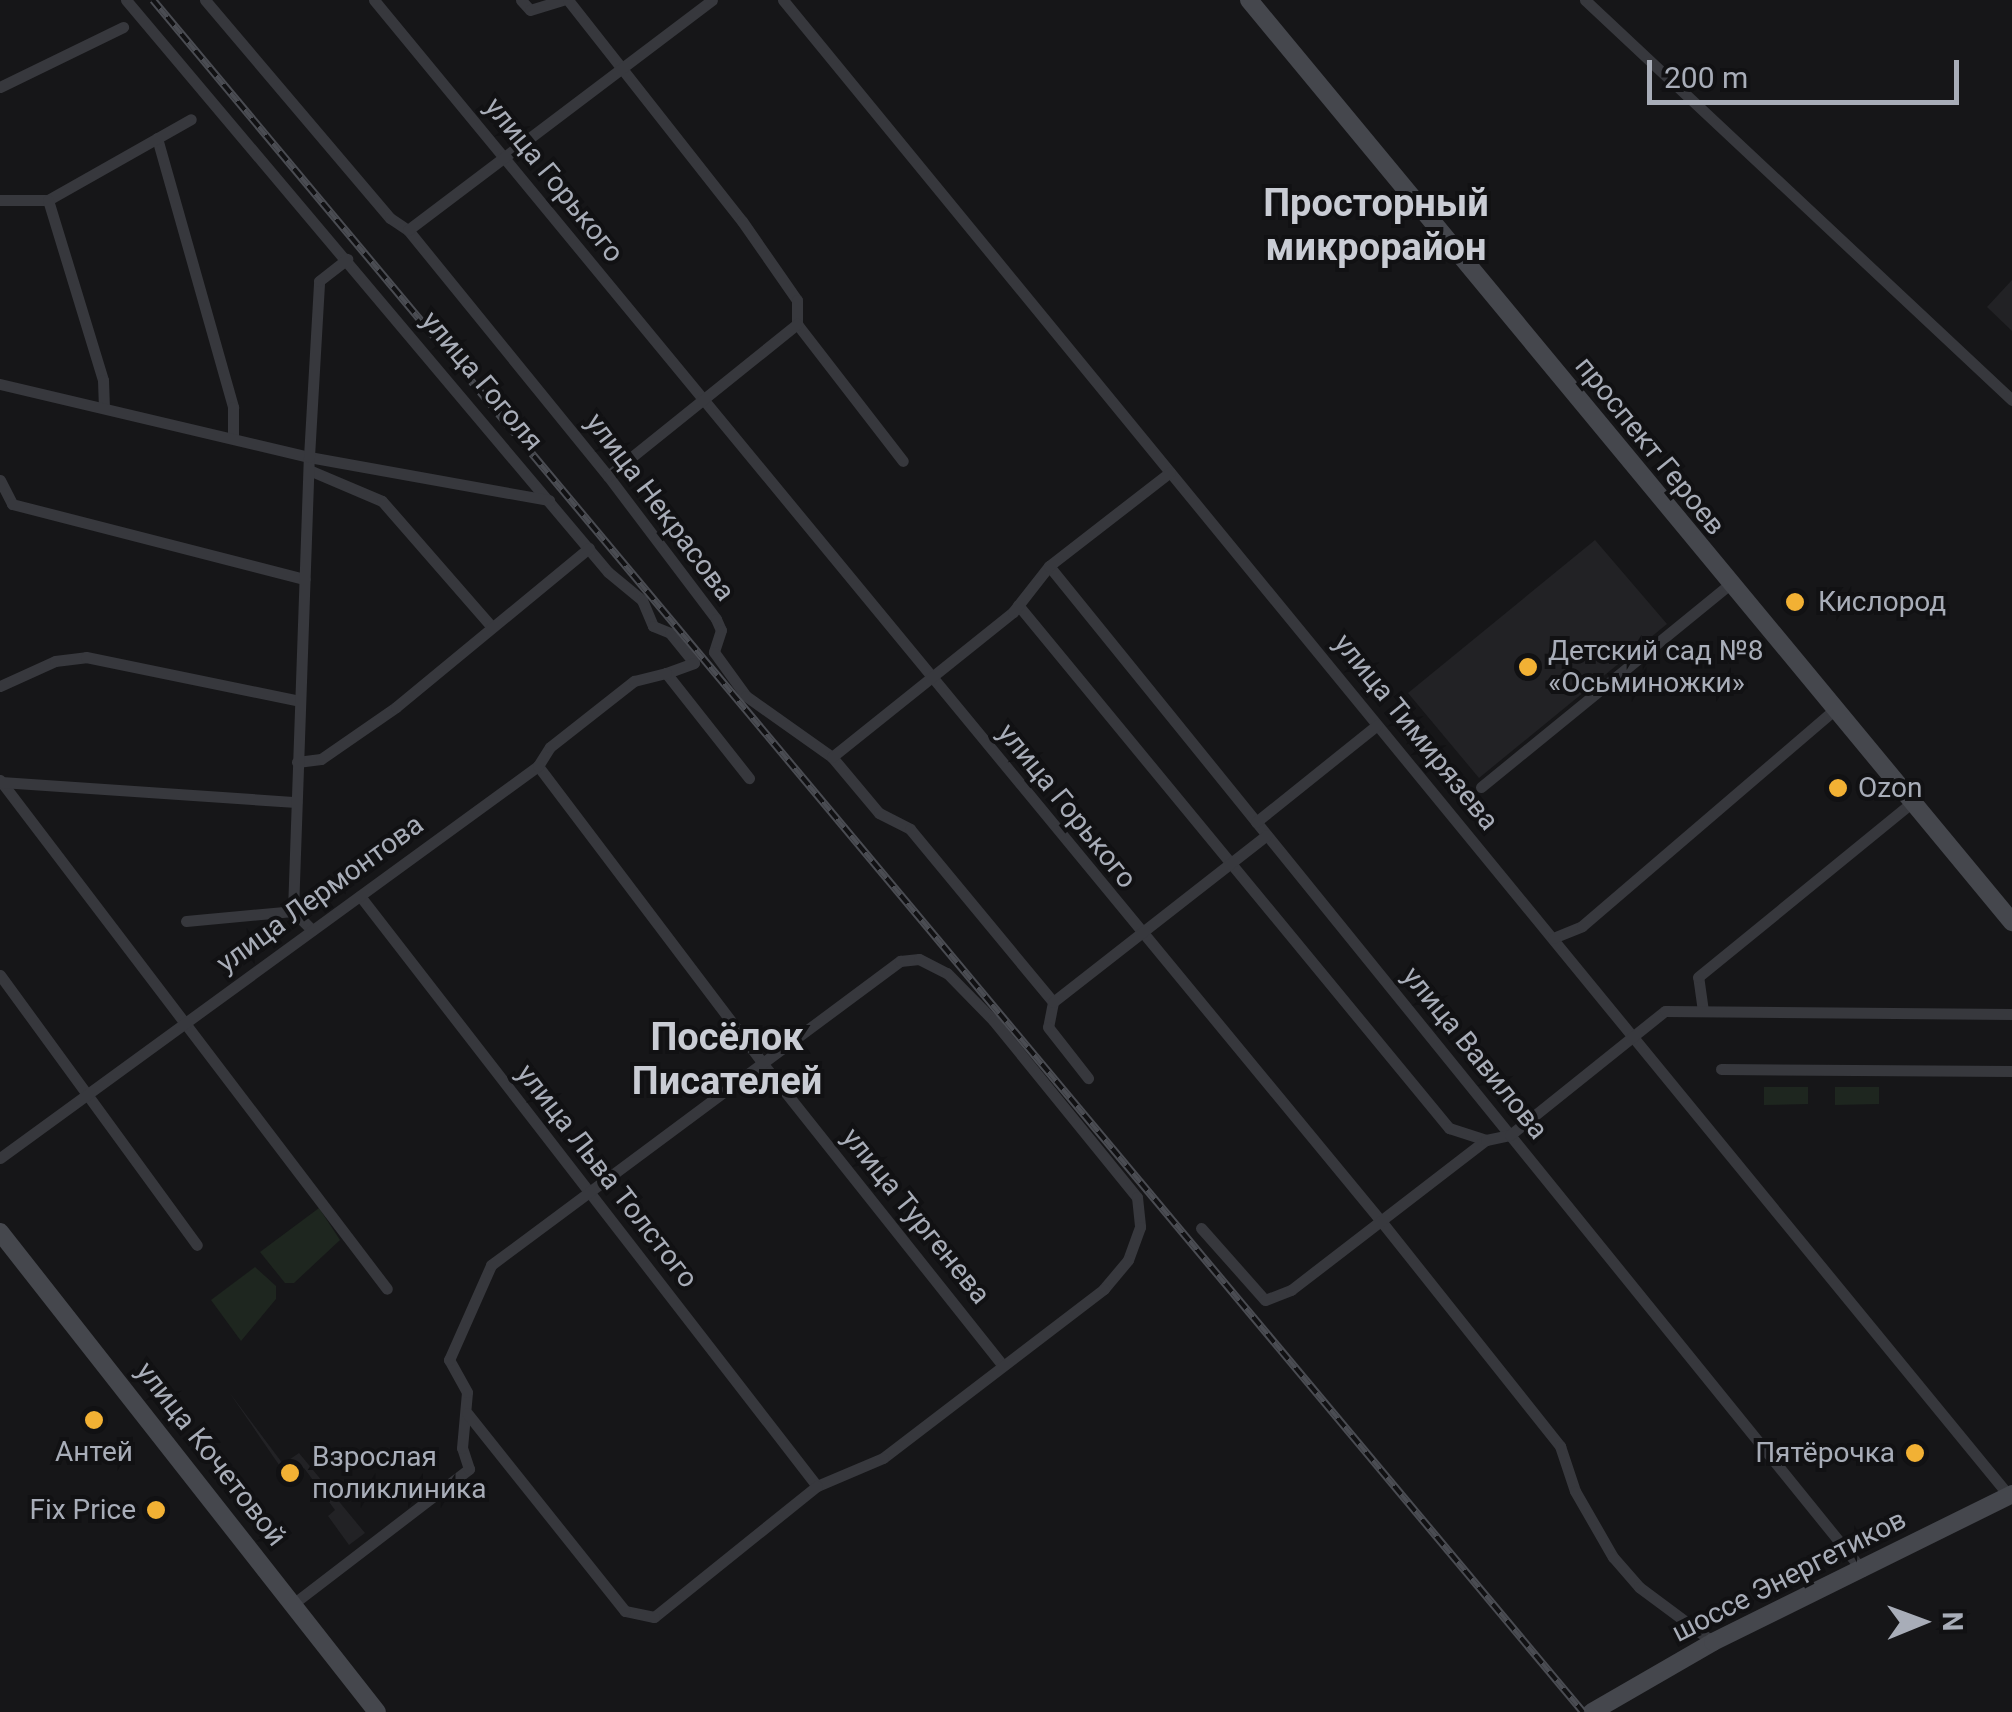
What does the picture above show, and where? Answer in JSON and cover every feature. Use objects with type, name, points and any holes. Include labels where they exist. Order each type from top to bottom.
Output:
[{"type":"street","name":"улица Гоголя","points":[[126,0],[588,548],[694,663],[666,673]]},
{"type":"street","name":"улица Некрасова","points":[[205,0],[390,218],[408,230],[608,476],[716,618],[721,630],[714,652],[746,696],[832,756],[879,813],[910,828],[1053,1002],[1048,1028],[1088,1078]]},
{"type":"street","name":"улица Горького","points":[[374,0],[1140,934],[1381,1221],[1560,1446],[1575,1491],[1613,1557],[1639,1586],[1714,1642]]},
{"type":"street","points":[[521,0],[530,10],[565,0],[786,284],[796,300],[797,324],[903,461]]},
{"type":"street","points":[[408,230],[712,0]]},
{"type":"street","name":"улица Тимирязева","points":[[784,0],[2010,1495]]},
{"type":"street","name":"проспект Героев","points":[[1249,0],[1833,711],[2012,922]]},
{"type":"street","points":[[1585,0],[2012,400]]},
{"type":"street","points":[[0,87],[124,27]]},
{"type":"street","points":[[0,200],[48,200],[191,119]]},
{"type":"street","points":[[157,138],[233,406],[233,438]]},
{"type":"street","points":[[48,200],[103,380],[104,406]]},
{"type":"street","points":[[312,930],[293,911],[309,464],[319,281],[347,259]]},
{"type":"street","points":[[608,476],[700,398],[797,324]]},
{"type":"street","points":[[0,384],[233,438],[309,464],[382,502],[492,628]]},
{"type":"street","points":[[309,464],[549,500]]},
{"type":"street","points":[[832,756],[1018,605],[1049,566],[1170,472]]},
{"type":"street","points":[[0,480],[12,504],[305,579]]},
{"type":"street","points":[[297,762],[321,759],[492,628],[588,548]]},
{"type":"street","name":"улица Вавилова","points":[[1049,566],[1863,1571]]},
{"type":"street","points":[[1480,787],[1728,584]]},
{"type":"street","points":[[1018,605],[1449,1128],[1486,1140]]},
{"type":"street","points":[[0,686],[55,661],[86,657],[300,701]]},
{"type":"street","points":[[666,673],[749,778]]},
{"type":"street","name":"улица Лермонтова","points":[[0,1158],[538,766],[550,747],[634,680],[666,673]]},
{"type":"street","points":[[1552,938],[1582,926],[1598,905],[1833,711]]},
{"type":"street","points":[[1256,822],[1378,724]]},
{"type":"street","name":"улица Тургенева","points":[[538,766],[762,1064],[1001,1363]]},
{"type":"street","points":[[0,781],[296,802]]},
{"type":"street","points":[[0,781],[180,1025],[387,1288]]},
{"type":"street","points":[[1704,1010],[1698,976],[1910,804]]},
{"type":"street","points":[[1053,1002],[1267,835]]},
{"type":"street","name":"улица Льва Толстого","points":[[360,896],[817,1486]]},
{"type":"street","points":[[186,921],[293,911]]},
{"type":"street","points":[[467,1413],[488,1445],[624,1611],[654,1618],[817,1486],[883,1458],[1001,1363],[1104,1289],[1128,1260],[1140,1227],[1137,1197],[993,1020],[947,973],[919,959],[900,961],[491,1266],[449,1360],[467,1392],[462,1448],[468,1469]]},
{"type":"street","points":[[0,975],[198,1245]]},
{"type":"street","points":[[1201,1228],[1266,1300],[1291,1290],[1486,1140],[1510,1135],[1635,1039],[1639,1028],[1666,1010],[2012,1014]]},
{"type":"street","points":[[1721,1069],[2012,1071]]},
{"type":"street","name":"улица Кочетовой","points":[[4,1245],[376,1712]]},
{"type":"street","points":[[293,1604],[468,1469],[488,1445]]},
{"type":"street","name":"шоссе Энергетиков","points":[[1592,1712],[1714,1642],[2010,1495]]},
{"type":"shaded area","points":[[2012,280],[2012,331],[1987,307]]},
{"type":"shaded area","name":"Детский сад №8 «Осьминожки»","points":[[1595,540],[1667,624],[1479,778],[1408,693]]},
{"type":"shaded area","points":[[1764,1087],[1808,1087],[1808,1104],[1764,1105]]},
{"type":"shaded area","points":[[1835,1087],[1879,1087],[1879,1104],[1835,1105]]},
{"type":"shaded area","points":[[319,1208],[340,1240],[294,1283],[285,1283],[260,1252]]},
{"type":"shaded area","points":[[255,1267],[276,1286],[276,1299],[241,1341],[211,1300]]},
{"type":"shaded area","name":"Взрослая поликлиника","points":[[229,1392],[283,1464],[299,1453],[365,1533],[349,1545],[328,1516],[335,1510],[304,1468],[288,1478]]},
{"type":"railway","points":[[153,0],[1583,1712]]},
{"type":"place","name":"Кислород","points":[[1795,602]]},
{"type":"place","name":"Детский сад №8 «Осьминожки»","points":[[1528,667]]},
{"type":"place","name":"Ozon","points":[[1838,788]]},
{"type":"place","name":"Антей","points":[[94,1420]]},
{"type":"place","name":"Пятёрочка","points":[[1915,1453]]},
{"type":"place","name":"Взрослая поликлиника","points":[[290,1473]]},
{"type":"place","name":"Fix Price","points":[[156,1510]]},
{"type":"district","name":"Просторный микрорайон","points":[[1376,226]]},
{"type":"district","name":"Посёлок Писателей","points":[[727,1060]]}]
